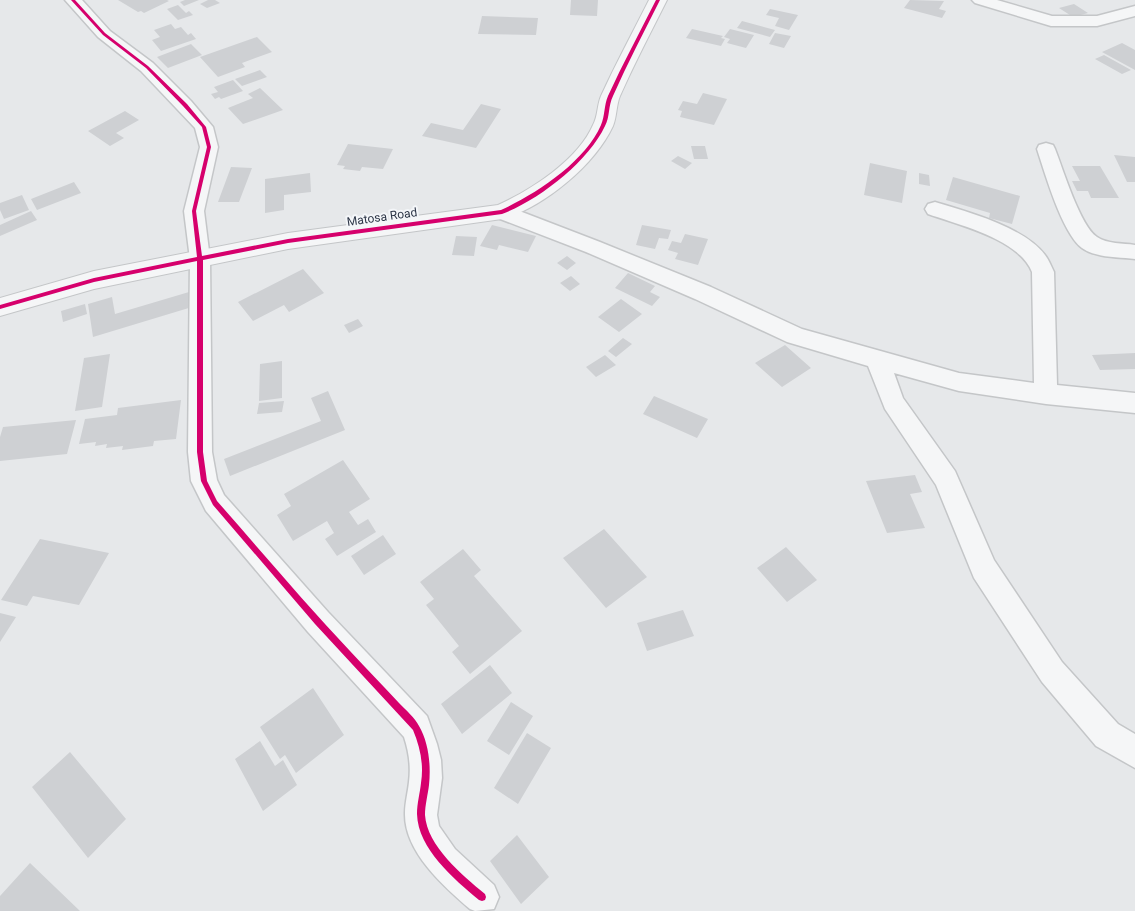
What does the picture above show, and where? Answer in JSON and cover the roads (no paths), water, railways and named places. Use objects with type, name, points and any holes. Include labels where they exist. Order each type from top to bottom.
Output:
[{"type":"street","points":[[73,0],[104,34],[146,67],[204,126],[209,147],[194,211],[200,259],[200,452],[204,481],[215,503],[238,530],[318,622],[416,728],[424,746],[426,773],[421,816],[429,840],[452,872],[482,897]]},
{"type":"street","name":"Matosa Road","points":[[0,307],[94,280],[288,241],[502,212],[519,205],[540,192],[584,153],[603,126],[607,102],[658,0]]},
{"type":"street","points":[[980,0],[1051,22],[1097,21],[1135,11]]},
{"type":"street","points":[[1046,149],[1077,228],[1088,242],[1106,248],[1135,252]]},
{"type":"street","points":[[935,209],[1020,242],[1035,256],[1043,271],[1046,394]]},
{"type":"street","points":[[502,212],[593,247],[703,293],[795,336],[878,361],[959,382],[1046,394],[1135,403]]},
{"type":"street","points":[[878,361],[893,402],[946,479],[984,569],[1052,672],[1107,736],[1135,752]]}]
